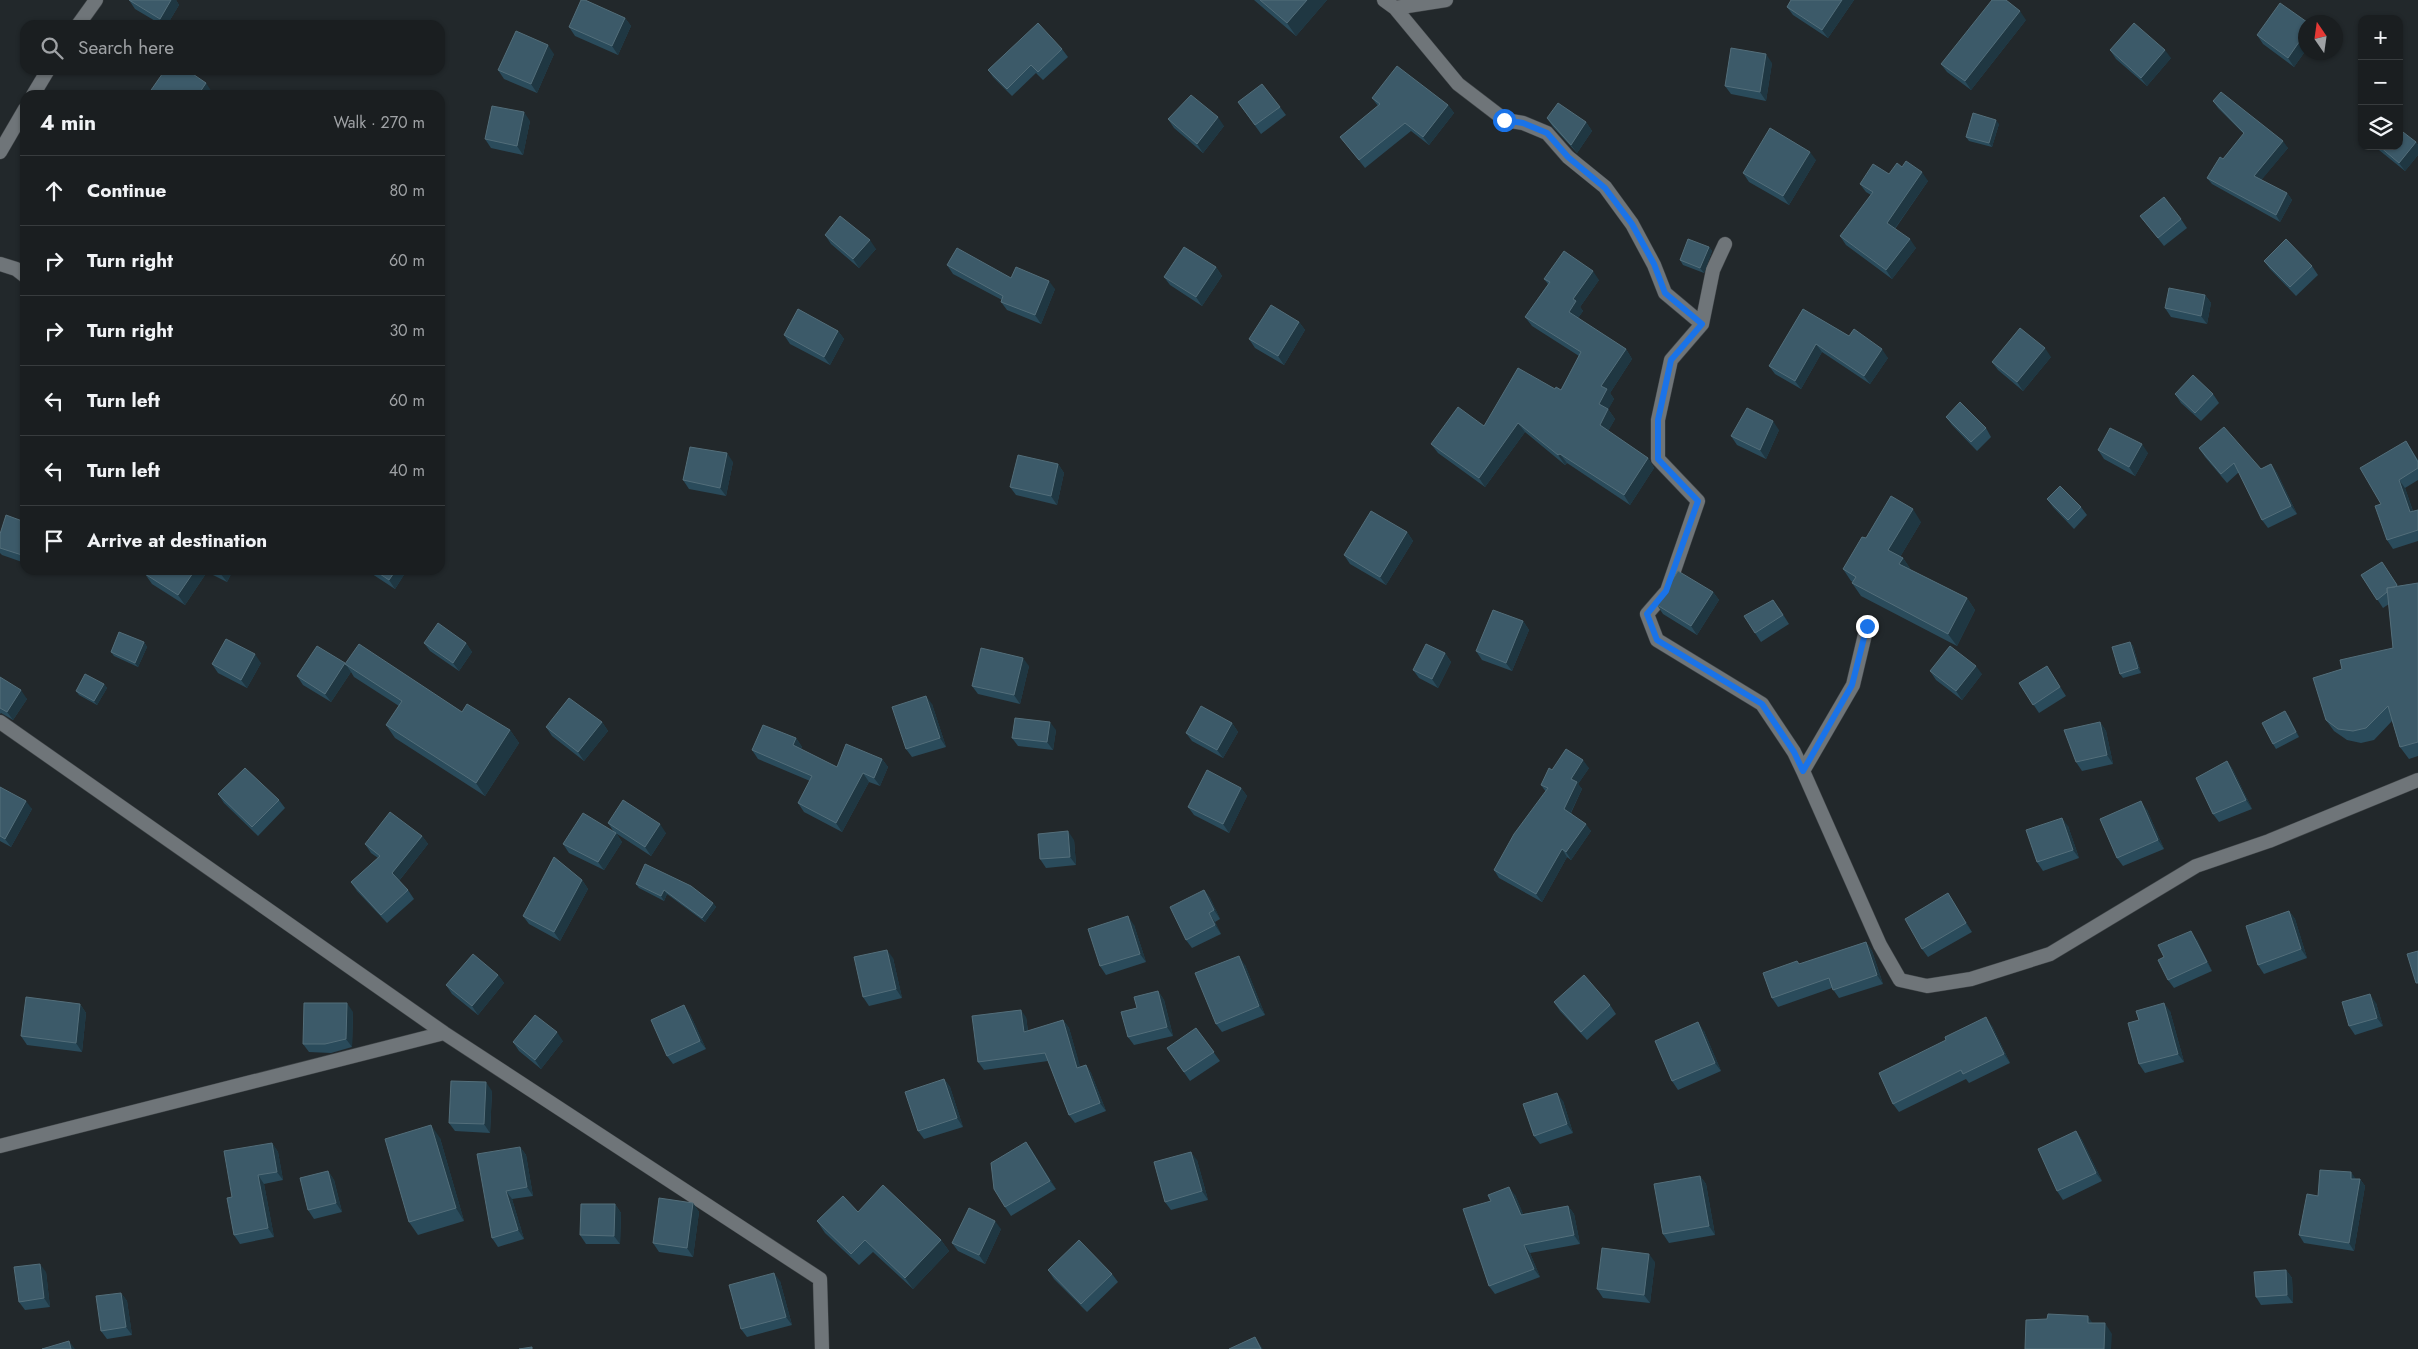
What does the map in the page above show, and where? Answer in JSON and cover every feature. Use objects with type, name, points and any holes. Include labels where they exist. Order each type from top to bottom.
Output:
[{"type":"street","points":[[82,20],[96,0]]},
{"type":"street","points":[[1384,0],[1396,8],[1458,84],[1504,120],[1523,123],[1547,133],[1568,157],[1605,188],[1632,224],[1654,264],[1665,293],[1702,324]]},
{"type":"street","points":[[1396,8],[1446,0]]},
{"type":"street","points":[[36,90],[45,75]]},
{"type":"street","points":[[0,152],[20,118]]},
{"type":"street","points":[[1725,244],[1713,270],[1702,324],[1671,360],[1658,420],[1658,459],[1698,501],[1666,591],[1647,614],[1657,640],[1762,704],[1794,752],[1880,945],[1900,980],[1927,986],[1971,979],[2050,954],[2196,866],[2269,841],[2418,780]]},
{"type":"street","points":[[0,264],[20,272]]},
{"type":"street","points":[[1803,771],[1852,685],[1867,626]]},
{"type":"street","points":[[0,722],[444,1032],[820,1279],[822,1349]]},
{"type":"street","points":[[0,1146],[444,1032]]},
{"type":"building","points":[[129,0],[171,0],[160,19]]},
{"type":"building","points":[[581,0],[585,0],[625,18],[612,46],[569,27]]},
{"type":"building","points":[[1260,0],[1307,0],[1287,23]]},
{"type":"building","points":[[1791,0],[1842,0],[1822,30],[1787,7]]},
{"type":"building","points":[[1992,0],[2006,0],[2020,11],[1965,81],[1941,64]]},
{"type":"building","points":[[2280,3],[2298,16],[2298,44],[2288,58],[2257,35]]},
{"type":"building","points":[[1038,23],[1062,49],[1038,72],[1031,65],[1007,89],[988,70]]},
{"type":"building","points":[[2134,23],[2165,50],[2141,78],[2110,50]]},
{"type":"building","points":[[516,31],[548,45],[531,84],[498,70]]},
{"type":"building","points":[[1731,48],[1766,54],[1760,92],[1725,86]]},
{"type":"building","points":[[1397,66],[1448,105],[1423,137],[1405,123],[1359,160],[1340,137],[1380,104],[1372,98]]},
{"type":"building","points":[[162,75],[194,75],[206,83],[201,90],[151,90]]},
{"type":"building","points":[[1262,84],[1280,107],[1255,125],[1238,102]]},
{"type":"building","points":[[2221,92],[2283,141],[2254,176],[2287,193],[2276,215],[2207,178],[2220,157],[2223,159],[2244,133],[2213,101]]},
{"type":"building","points":[[1191,95],[1218,117],[1197,144],[1168,119]]},
{"type":"building","points":[[1558,103],[1586,122],[1571,145],[1547,118]]},
{"type":"building","points":[[492,106],[524,112],[517,146],[485,139]]},
{"type":"building","points":[[1973,113],[1996,120],[1989,143],[1966,137]]},
{"type":"building","points":[[1770,128],[1810,152],[1783,196],[1743,173]]},
{"type":"building","points":[[2403,132],[2416,142],[2399,163],[2384,150],[2403,150]]},
{"type":"building","points":[[1906,161],[1922,172],[1887,223],[1910,239],[1886,270],[1840,236],[1873,192],[1860,184],[1873,164],[1889,174],[1897,163],[1902,167]]},
{"type":"building","points":[[2164,197],[2181,219],[2158,238],[2140,216]]},
{"type":"building","points":[[840,216],[870,240],[853,259],[825,235]]},
{"type":"building","points":[[1688,239],[1709,247],[1700,268],[1680,260]]},
{"type":"building","points":[[2286,239],[2312,266],[2290,287],[2264,261]]},
{"type":"building","points":[[1184,247],[1216,267],[1196,297],[1164,277]]},
{"type":"building","points":[[957,248],[1011,278],[1016,267],[1049,281],[1035,315],[1001,302],[1003,296],[947,265]]},
{"type":"building","points":[[1564,251],[1593,271],[1573,299],[1576,301],[1569,312],[1626,349],[1601,386],[1607,389],[1599,404],[1608,409],[1600,425],[1648,458],[1624,495],[1560,454],[1558,455],[1518,423],[1479,478],[1431,444],[1458,407],[1484,426],[1518,368],[1555,389],[1556,387],[1561,390],[1581,352],[1525,317],[1550,282],[1544,279]]},
{"type":"building","points":[[2169,288],[2205,295],[2201,316],[2165,308]]},
{"type":"building","points":[[1271,305],[1299,322],[1278,356],[1249,339]]},
{"type":"building","points":[[798,309],[838,331],[824,357],[784,335]]},
{"type":"building","points":[[1803,309],[1849,336],[1854,329],[1882,349],[1864,376],[1816,344],[1795,381],[1769,366]]},
{"type":"building","points":[[2020,328],[2045,348],[2017,382],[1992,362]]},
{"type":"building","points":[[2193,375],[2213,394],[2195,413],[2175,394]]},
{"type":"building","points":[[1960,402],[1986,428],[1971,442],[1946,417]]},
{"type":"building","points":[[1747,408],[1773,421],[1760,450],[1731,436]]},
{"type":"building","points":[[2224,427],[2261,469],[2271,464],[2291,506],[2262,520],[2234,463],[2221,474],[2199,448]]},
{"type":"building","points":[[2110,428],[2142,444],[2129,467],[2098,450]]},
{"type":"building","points":[[2406,441],[2418,462],[2418,468],[2399,480],[2410,512],[2418,510],[2418,530],[2387,540],[2375,506],[2381,504],[2360,468]]},
{"type":"building","points":[[690,447],[727,453],[720,488],[683,480]]},
{"type":"building","points":[[1018,455],[1058,464],[1051,496],[1010,487]]},
{"type":"building","points":[[2060,486],[2081,507],[2068,520],[2047,499]]},
{"type":"building","points":[[1891,496],[1913,509],[1888,550],[1903,558],[1899,564],[1967,598],[1948,634],[1852,583],[1856,577],[1843,569],[1862,537],[1866,538]]},
{"type":"building","points":[[1371,511],[1407,532],[1380,577],[1344,555]]},
{"type":"building","points":[[6,515],[20,520],[20,554],[0,548],[0,534]]},
{"type":"building","points":[[2382,562],[2397,585],[2387,588],[2387,592],[2377,600],[2361,575]]},
{"type":"building","points":[[1678,571],[1713,592],[1691,626],[1657,605]]},
{"type":"building","points":[[147,575],[192,575],[178,595]]},
{"type":"building","points":[[382,575],[392,575],[389,580]]},
{"type":"building","points":[[2418,583],[2418,742],[2400,747],[2388,706],[2366,728],[2353,731],[2338,729],[2326,720],[2313,678],[2342,669],[2340,660],[2393,648],[2387,588]]},
{"type":"building","points":[[1773,600],[1783,615],[1755,633],[1744,616]]},
{"type":"building","points":[[1493,610],[1523,621],[1506,663],[1476,651]]},
{"type":"building","points":[[438,623],[466,643],[453,663],[424,643]]},
{"type":"building","points":[[119,632],[144,642],[135,663],[111,652]]},
{"type":"building","points":[[226,639],[255,654],[241,680],[212,664]]},
{"type":"building","points":[[2130,642],[2138,668],[2120,674],[2112,647]]},
{"type":"building","points":[[359,644],[462,712],[467,704],[510,730],[476,783],[386,725],[402,701],[345,664]]},
{"type":"building","points":[[1426,644],[1445,653],[1432,679],[1413,670]]},
{"type":"building","points":[[317,646],[345,663],[325,694],[297,676]]},
{"type":"building","points":[[1950,646],[1976,666],[1956,691],[1930,671]]},
{"type":"building","points":[[981,648],[1023,658],[1014,695],[972,686]]},
{"type":"building","points":[[2047,666],[2060,687],[2033,705],[2019,683]]},
{"type":"building","points":[[85,674],[104,684],[94,701],[76,691]]},
{"type":"building","points":[[0,677],[21,690],[7,712],[0,708]]},
{"type":"building","points":[[926,696],[940,738],[906,749],[892,707]]},
{"type":"building","points":[[569,698],[602,722],[578,752],[546,727]]},
{"type":"building","points":[[1201,706],[1232,723],[1217,750],[1186,733]]},
{"type":"building","points":[[2285,711],[2296,732],[2273,744],[2262,723]]},
{"type":"building","points":[[1015,718],[1050,722],[1047,742],[1012,738]]},
{"type":"building","points":[[2100,722],[2107,755],[2076,762],[2064,730]]},
{"type":"building","points":[[763,725],[796,738],[793,745],[837,767],[846,744],[882,759],[874,778],[863,773],[836,823],[798,803],[812,776],[752,750]]},
{"type":"building","points":[[1566,749],[1583,760],[1571,779],[1577,782],[1564,809],[1586,824],[1566,852],[1562,849],[1536,894],[1494,870],[1514,834],[1548,788],[1541,785],[1549,768],[1552,770]]},
{"type":"building","points":[[2227,761],[2246,800],[2213,814],[2196,778]]},
{"type":"building","points":[[245,768],[279,800],[252,827],[218,794]]},
{"type":"building","points":[[1207,770],[1241,788],[1223,824],[1188,807]]},
{"type":"building","points":[[0,787],[26,801],[5,839],[0,836]]},
{"type":"building","points":[[623,800],[660,824],[645,847],[608,823]]},
{"type":"building","points":[[2141,801],[2158,840],[2117,858],[2100,819]]},
{"type":"building","points":[[390,812],[422,836],[392,873],[408,890],[381,915],[351,882],[380,856],[365,844]]},
{"type":"building","points":[[583,813],[616,833],[598,862],[563,844]]},
{"type":"building","points":[[2062,818],[2073,850],[2037,862],[2026,830]]},
{"type":"building","points":[[1068,831],[1070,857],[1040,859],[1038,834]]},
{"type":"building","points":[[554,857],[582,880],[554,932],[523,916]]},
{"type":"building","points":[[645,864],[691,886],[713,903],[702,918],[664,890],[661,896],[636,884]]},
{"type":"building","points":[[1204,890],[1214,910],[1209,913],[1215,925],[1186,940],[1170,907]]},
{"type":"building","points":[[1948,893],[1966,923],[1922,949],[1905,919]]},
{"type":"building","points":[[2289,911],[2301,949],[2258,965],[2246,926]]},
{"type":"building","points":[[1128,916],[1140,954],[1100,966],[1088,929]]},
{"type":"building","points":[[2191,931],[2207,962],[2168,980],[2158,960],[2164,957],[2158,945]]},
{"type":"building","points":[[1866,942],[1877,975],[1833,990],[1829,978],[1772,998],[1763,973],[1797,961],[1799,964]]},
{"type":"building","points":[[887,950],[896,989],[863,997],[854,957]]},
{"type":"building","points":[[2418,951],[2418,983],[2416,983],[2407,954]]},
{"type":"building","points":[[473,954],[498,975],[472,1006],[446,985]]},
{"type":"building","points":[[1239,956],[1259,1006],[1216,1024],[1195,973]]},
{"type":"building","points":[[1584,975],[1610,1005],[1581,1032],[1554,1002]]},
{"type":"building","points":[[1158,991],[1167,1027],[1128,1037],[1121,1012],[1137,1008],[1134,997]]},
{"type":"building","points":[[2370,994],[2377,1018],[2349,1026],[2342,1002]]},
{"type":"building","points":[[26,997],[80,1004],[76,1043],[21,1036]]},
{"type":"building","points":[[304,1003],[347,1003],[346,1039],[325,1044],[303,1044]]},
{"type":"building","points":[[2164,1003],[2178,1054],[2139,1064],[2128,1023],[2139,1020],[2136,1011]]},
{"type":"building","points":[[684,1005],[700,1041],[667,1056],[651,1020]]},
{"type":"building","points":[[1021,1010],[1024,1032],[1063,1020],[1077,1068],[1086,1065],[1100,1103],[1069,1115],[1045,1053],[978,1062],[972,1016]]},
{"type":"building","points":[[535,1015],[557,1032],[535,1060],[513,1042]]},
{"type":"building","points":[[1986,1017],[2004,1054],[1963,1074],[1961,1070],[1893,1104],[1879,1073],[1946,1040],[1945,1037]]},
{"type":"building","points":[[1698,1022],[1715,1063],[1672,1081],[1655,1041]]},
{"type":"building","points":[[1196,1028],[1214,1052],[1184,1072],[1167,1048]]},
{"type":"building","points":[[944,1079],[957,1118],[918,1131],[905,1092]]},
{"type":"building","points":[[451,1081],[486,1082],[484,1124],[449,1123]]},
{"type":"building","points":[[1557,1093],[1567,1124],[1534,1136],[1523,1104]]},
{"type":"building","points":[[431,1125],[456,1208],[409,1222],[385,1139]]},
{"type":"building","points":[[2076,1131],[2096,1173],[2057,1191],[2038,1149]]},
{"type":"building","points":[[1026,1142],[1050,1181],[1005,1207],[994,1189],[991,1163]]},
{"type":"building","points":[[272,1143],[277,1172],[258,1175],[268,1228],[234,1235],[227,1198],[232,1197],[224,1151]]},
{"type":"building","points":[[520,1147],[527,1187],[506,1191],[518,1230],[492,1238],[477,1154]]},
{"type":"building","points":[[1191,1152],[1202,1191],[1165,1202],[1154,1162]]},
{"type":"building","points":[[2320,1170],[2351,1172],[2351,1179],[2360,1179],[2349,1243],[2299,1235],[2307,1194],[2318,1196]]},
{"type":"building","points":[[328,1171],[336,1203],[308,1210],[300,1178]]},
{"type":"building","points":[[1700,1176],[1709,1226],[1663,1234],[1654,1184]]},
{"type":"building","points":[[883,1185],[941,1240],[905,1278],[865,1240],[851,1254],[817,1221],[843,1196],[858,1212]]},
{"type":"building","points":[[1509,1187],[1521,1215],[1568,1206],[1574,1235],[1524,1245],[1534,1269],[1489,1286],[1463,1209],[1491,1201],[1488,1195]]},
{"type":"building","points":[[659,1198],[693,1203],[687,1248],[653,1243]]},
{"type":"building","points":[[581,1204],[615,1204],[614,1236],[580,1235]]},
{"type":"building","points":[[969,1208],[995,1221],[979,1255],[952,1243]]},
{"type":"building","points":[[1079,1240],[1112,1274],[1081,1304],[1048,1270]]},
{"type":"building","points":[[1602,1248],[1649,1254],[1644,1295],[1597,1289]]},
{"type":"building","points":[[40,1264],[44,1298],[19,1302],[14,1267]]},
{"type":"building","points":[[2286,1270],[2287,1295],[2256,1297],[2254,1272]]},
{"type":"building","points":[[774,1273],[786,1317],[741,1329],[729,1285]]},
{"type":"building","points":[[121,1293],[126,1327],[101,1331],[96,1296]]},
{"type":"building","points":[[2048,1314],[2088,1316],[2088,1323],[2105,1323],[2104,1349],[2025,1349],[2026,1320],[2047,1319]]},
{"type":"building","points":[[1255,1337],[1261,1349],[1229,1349]]},
{"type":"building","points":[[69,1341],[71,1349],[42,1349]]},
{"type":"route","points":[[1504,120],[1523,123],[1547,133],[1568,157],[1605,188],[1632,224],[1654,264],[1665,293],[1702,324],[1671,360],[1658,420],[1658,459],[1698,501],[1666,591],[1647,614],[1657,640],[1762,704],[1794,752],[1803,771],[1852,685],[1867,626]]}]
